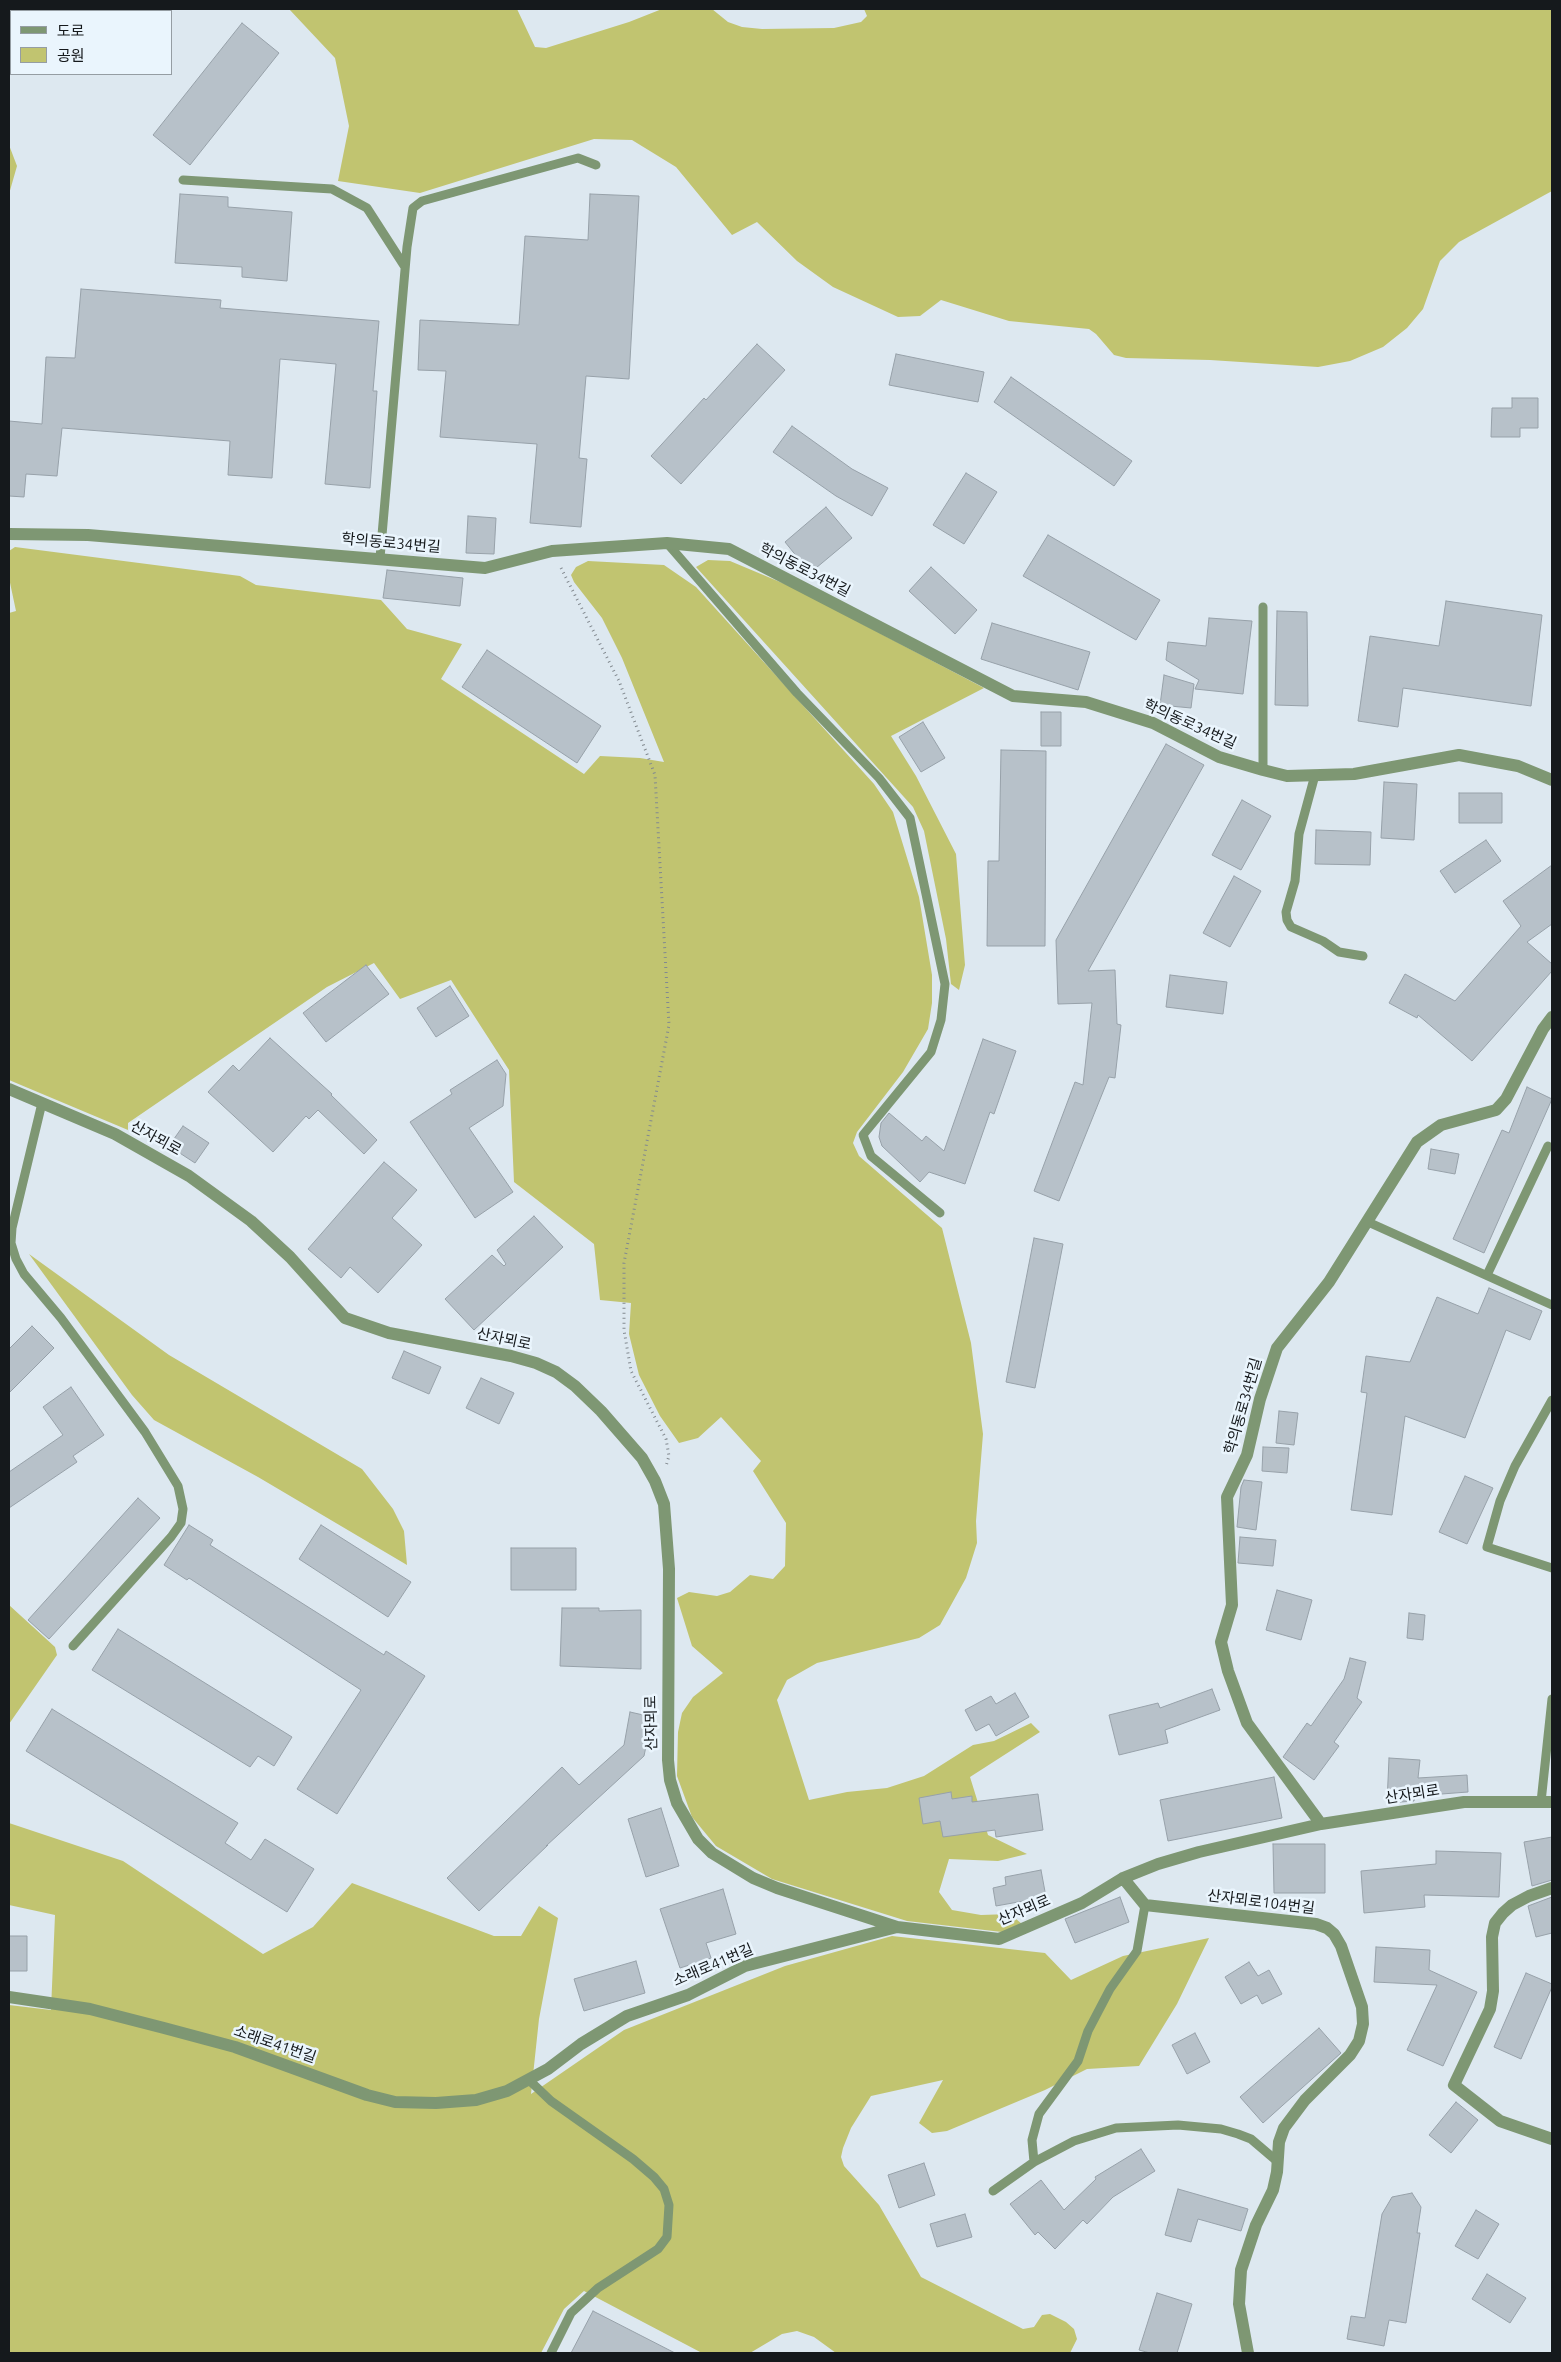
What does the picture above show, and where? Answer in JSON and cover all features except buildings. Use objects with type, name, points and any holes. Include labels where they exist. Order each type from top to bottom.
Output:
[{"type":"street","name":"학의동로34번길","points":[[9,534],[88,536],[380,558],[485,568],[552,551],[667,543],[729,549],[1013,696],[1086,702],[1153,723],[1219,757],[1263,770],[1287,776],[1354,774],[1459,755],[1518,766],[1552,780]]},
{"type":"street","name":"학의동로34번길","points":[[1321,1824],[1247,1722],[1228,1671],[1221,1642],[1232,1605],[1227,1496],[1247,1455],[1260,1399],[1277,1348],[1329,1282],[1418,1142],[1441,1125],[1496,1110],[1506,1099],[1543,1029],[1552,1017]]},
{"type":"street","name":"산자뫼로","points":[[9,1089],[115,1134],[189,1176],[251,1221],[290,1257],[345,1318],[389,1333],[511,1356],[556,1372],[575,1386],[601,1410],[642,1458],[656,1480],[664,1504],[669,1569],[668,1760],[670,1780],[686,1822],[698,1839],[712,1853],[753,1878],[777,1888],[897,1927],[999,1939],[1082,1903],[1123,1878],[1158,1864],[1199,1852],[1321,1824],[1464,1802],[1547,1802]]},
{"type":"street","points":[[1123,1878],[1145,1905]]},
{"type":"street","points":[[1552,1888],[1529,1896],[1512,1905],[1502,1913],[1495,1923],[1492,1937],[1493,1991],[1490,2009],[1454,2085],[1500,2122],[1552,2139]]},
{"type":"street","name":"산자뫼로104번길","points":[[1145,1905],[1316,1924],[1334,1934],[1348,1964],[1362,2007],[1363,2024],[1359,2041],[1350,2055],[1305,2100],[1284,2128],[1279,2142],[1273,2190],[1246,2251],[1238,2290],[1241,2320],[1248,2353]]},
{"type":"street","name":"소래로41번길","points":[[9,1997],[90,2009],[173,2030],[235,2047],[367,2095],[395,2102],[436,2103],[476,2100],[507,2091],[529,2080],[626,2016],[688,1995],[745,1966],[897,1927]]},
{"type":"lane","points":[[380,558],[405,267],[413,208],[422,201],[578,158],[596,164]]},
{"type":"lane","points":[[183,180],[332,189],[367,208],[405,267]]},
{"type":"lane","points":[[667,543],[797,692],[879,778],[910,818],[945,984],[941,1020],[932,1052],[863,1135],[871,1156],[940,1213]]},
{"type":"lane","points":[[1263,608],[1263,770]]},
{"type":"lane","points":[[1315,775],[1299,834],[1295,881],[1286,912],[1287,920],[1291,927],[1323,941],[1339,952],[1363,956]]},
{"type":"lane","points":[[42,1104],[12,1228],[11,1243],[16,1259],[24,1274],[62,1318],[144,1432],[178,1486],[183,1509],[180,1523],[170,1537],[73,1646]]},
{"type":"lane","points":[[1487,1275],[1548,1146]]},
{"type":"lane","points":[[1368,1222],[1552,1305]]},
{"type":"lane","points":[[1552,1400],[1515,1466],[1504,1492],[1487,1547],[1552,1568]]},
{"type":"lane","points":[[1547,1802],[1552,1698]]},
{"type":"lane","points":[[1034,2162],[1032,2140],[1039,2114],[1078,2061],[1088,2031],[1110,1988],[1137,1950],[1145,1905]]},
{"type":"lane","points":[[529,2080],[551,2101],[633,2159],[654,2177],[664,2189],[669,2205],[667,2237],[658,2249],[598,2288],[571,2313],[551,2353]]},
{"type":"lane","points":[[993,2191],[1034,2162],[1074,2141],[1116,2128],[1178,2125],[1221,2129],[1251,2139],[1278,2162]]},
{"type":"path","points":[[552,551],[619,681],[655,775],[669,1025],[624,1263],[624,1330],[631,1371],[666,1439],[669,1456],[665,1469],[656,1480]]},
{"type":"green space","points":[[289,9],[517,9],[535,47],[546,48],[629,22],[662,9],[712,9],[728,22],[742,27],[762,29],[834,28],[861,22],[867,16],[864,9],[1552,9],[1552,191],[1459,242],[1440,261],[1423,309],[1407,328],[1383,347],[1350,361],[1318,367],[1210,360],[1126,358],[1114,355],[1096,334],[1089,329],[1009,321],[941,300],[920,316],[898,317],[833,287],[797,261],[757,222],[732,235],[676,167],[632,140],[594,139],[420,193],[338,181],[349,126],[335,58]]},
{"type":"green space","points":[[9,145],[17,166],[9,194]]},
{"type":"green space","points":[[15,547],[240,576],[256,585],[381,600],[407,629],[462,644],[441,679],[584,774],[600,756],[640,758],[664,762],[622,658],[602,618],[574,582],[571,575],[576,567],[588,561],[664,565],[696,587],[874,784],[893,812],[919,897],[932,975],[932,1003],[928,1029],[903,1072],[857,1132],[853,1143],[859,1156],[942,1228],[971,1343],[983,1434],[976,1521],[977,1543],[966,1578],[940,1625],[919,1638],[817,1663],[787,1680],[777,1700],[809,1800],[847,1792],[887,1788],[924,1776],[973,1745],[994,1741],[1031,1723],[1040,1732],[970,1777],[988,1835],[1027,1854],[998,1861],[949,1859],[939,1892],[952,1910],[981,1915],[1010,1914],[1022,1924],[1002,1932],[907,1921],[772,1879],[716,1846],[692,1817],[677,1776],[678,1732],[682,1713],[693,1697],[723,1673],[692,1646],[677,1598],[689,1592],[717,1596],[730,1592],[750,1575],[773,1579],[785,1566],[786,1523],[753,1471],[761,1461],[721,1417],[698,1438],[679,1443],[660,1416],[639,1375],[629,1334],[631,1303],[600,1300],[594,1244],[514,1182],[509,1070],[451,980],[400,999],[374,963],[327,987],[128,1123],[128,1130],[9,1080],[9,613],[16,611],[9,578],[9,551]]},
{"type":"green space","points":[[708,560],[730,561],[792,587],[984,688],[891,736],[916,776],[956,854],[965,965],[959,990],[951,984],[946,939],[924,831],[913,807],[696,567]]},
{"type":"green space","points":[[29,1254],[169,1355],[362,1469],[393,1509],[404,1531],[407,1565],[258,1477],[154,1420],[132,1395]]},
{"type":"green space","points":[[9,1605],[55,1647],[57,1655],[9,1724]]},
{"type":"green space","points":[[9,1823],[123,1861],[263,1954],[313,1927],[352,1883],[494,1936],[521,1936],[539,1906],[558,1918],[539,2019],[531,2094],[624,2030],[785,1966],[892,1936],[1045,1953],[1071,1980],[1123,1956],[1209,1938],[1177,2004],[1139,2066],[1087,2069],[1045,2090],[947,2131],[932,2133],[919,2123],[943,2080],[871,2096],[851,2128],[843,2148],[841,2157],[844,2166],[879,2205],[921,2277],[1023,2329],[1034,2327],[1042,2315],[1050,2314],[1066,2322],[1074,2329],[1077,2339],[1070,2353],[836,2353],[814,2337],[797,2331],[782,2334],[750,2353],[702,2353],[584,2291],[564,2309],[541,2353],[9,2353],[9,2005],[51,2010],[55,1915],[9,1905]]}]
